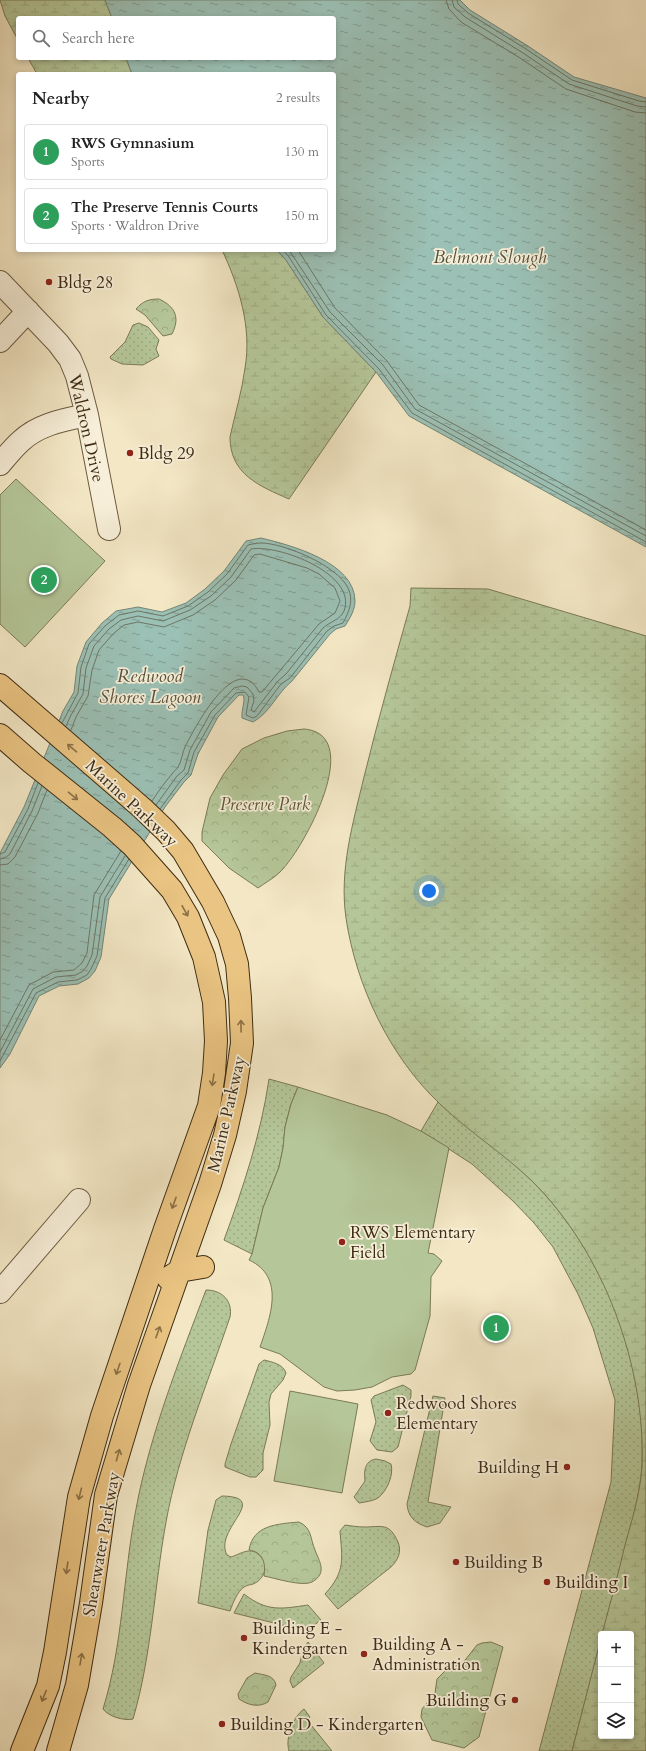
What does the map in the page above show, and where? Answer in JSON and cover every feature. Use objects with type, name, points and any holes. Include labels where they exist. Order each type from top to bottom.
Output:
[{"type":"main road","name":"Marine Parkway","points":[[6,691],[142,808],[166,831],[183,851],[213,902],[231,941],[237,964],[242,1043],[235,1091],[225,1135],[179,1271]]},
{"type":"main road","name":"Marine Parkway","points":[[0,735],[43,772],[112,827],[163,879],[188,917],[204,957],[214,1002],[216,1041],[214,1073],[209,1106],[135,1319]]},
{"type":"main road","points":[[135,1319],[171,1275],[179,1271],[203,1267],[194,1255],[190,1240]]},
{"type":"main road","name":"Shearwater Parkway","points":[[58,1751],[77,1685],[91,1603],[106,1495],[139,1385],[179,1271]]},
{"type":"main road","name":"Shearwater Parkway","points":[[22,1751],[48,1686],[55,1652],[79,1497],[102,1416],[135,1319]]},
{"type":"street","name":"Waldron Drive","points":[[0,282],[58,343],[70,359],[77,376],[87,415],[109,529]]},
{"type":"street","points":[[0,341],[28,311]]},
{"type":"street","points":[[0,464],[20,441],[34,431],[60,421],[87,415]]},
{"type":"street","points":[[0,1292],[79,1200]]},
{"type":"green space","points":[[0,0],[105,0],[111,16],[16,16],[16,36],[5,16]]},
{"type":"green space","points":[[29,60],[127,60],[131,72],[36,72]]},
{"type":"green space","points":[[223,252],[279,252],[286,260],[323,317],[376,372],[289,499],[267,489],[248,477],[235,460],[231,450],[230,437],[244,377],[247,338],[239,293]]},
{"type":"green space","points":[[159,299],[173,309],[175,314],[176,323],[172,334],[163,336],[145,315],[136,309],[146,301]]},
{"type":"green space","points":[[139,323],[148,327],[159,340],[156,349],[159,356],[143,365],[122,364],[111,359],[110,357],[125,342],[133,325]]},
{"type":"green space","points":[[16,479],[105,561],[25,647],[0,624],[0,495]]},
{"type":"green space","points":[[411,588],[488,589],[646,636],[646,1751],[572,1751],[598,1650],[598,1739],[634,1739],[634,1631],[603,1631],[635,1507],[642,1467],[641,1429],[637,1390],[628,1351],[616,1313],[600,1276],[580,1242],[558,1210],[521,1171],[440,1104],[406,1065],[378,1019],[358,969],[351,944],[344,900],[344,882],[348,847],[369,756],[410,606]]},
{"type":"green space","name":"Preserve Park","points":[[304,729],[322,736],[330,750],[330,770],[324,794],[303,841],[280,872],[258,888],[229,868],[202,841],[202,832],[210,798],[223,775],[242,749],[264,738],[287,731]]},
{"type":"green space","points":[[269,1079],[298,1087],[291,1104],[285,1127],[279,1167],[263,1208],[252,1254],[224,1240],[251,1161],[266,1100]]},
{"type":"green space","name":"RWS Elementary Field","points":[[298,1087],[387,1115],[421,1131],[449,1148],[428,1253],[434,1254],[442,1261],[431,1277],[430,1316],[415,1370],[411,1374],[392,1377],[372,1387],[337,1391],[324,1387],[280,1354],[260,1347],[271,1311],[271,1287],[268,1277],[261,1267],[249,1260],[252,1254],[263,1208],[279,1167],[285,1127],[291,1104]]},
{"type":"green space","points":[[438,1102],[499,1151],[533,1182],[559,1211],[581,1243],[600,1276],[616,1312],[628,1349],[637,1388],[641,1426],[641,1478],[633,1518],[603,1631],[598,1631],[598,1652],[572,1751],[539,1751],[611,1482],[615,1400],[593,1328],[578,1294],[553,1247],[534,1223],[513,1201],[472,1164],[421,1131]]},
{"type":"green space","points":[[206,1290],[221,1294],[228,1301],[230,1306],[230,1317],[194,1418],[178,1470],[166,1522],[149,1646],[133,1719],[122,1719],[109,1714],[103,1709],[115,1660],[136,1509],[157,1425]]},
{"type":"green space","points":[[264,1360],[280,1365],[286,1373],[283,1380],[271,1394],[269,1402],[270,1425],[263,1453],[263,1470],[256,1477],[250,1477],[225,1467],[225,1464],[259,1364]]},
{"type":"green space","points":[[403,1385],[411,1390],[411,1396],[398,1447],[392,1452],[377,1450],[370,1441],[376,1422],[371,1400],[374,1396]]},
{"type":"green space","points":[[290,1391],[358,1404],[342,1493],[274,1481]]},
{"type":"green space","points":[[433,1396],[445,1398],[428,1502],[451,1507],[440,1523],[427,1527],[419,1524],[413,1519],[409,1513],[407,1504]]},
{"type":"green space","points":[[376,1459],[391,1464],[391,1478],[384,1491],[378,1498],[359,1503],[354,1497],[365,1481],[367,1464]]},
{"type":"green space","points":[[222,1496],[236,1498],[242,1502],[242,1508],[227,1535],[225,1545],[227,1555],[231,1557],[246,1551],[250,1551],[257,1553],[265,1564],[264,1572],[260,1579],[253,1584],[245,1586],[239,1592],[230,1611],[198,1603],[208,1530],[216,1500]]},
{"type":"green space","points":[[299,1522],[306,1527],[310,1534],[321,1567],[320,1575],[312,1582],[308,1583],[288,1582],[264,1576],[264,1563],[262,1559],[258,1553],[249,1550],[255,1535],[267,1527]]},
{"type":"green space","points":[[345,1525],[362,1527],[380,1526],[388,1528],[395,1536],[400,1549],[396,1562],[391,1567],[338,1609],[325,1594],[332,1586],[340,1571],[342,1557],[340,1531]]},
{"type":"green space","points":[[244,1594],[260,1604],[274,1608],[290,1608],[308,1605],[321,1620],[309,1629],[302,1630],[234,1613]]},
{"type":"green space","points":[[308,1642],[324,1663],[293,1688],[290,1681],[291,1677],[300,1663],[303,1649]]},
{"type":"green space","points":[[491,1642],[503,1647],[479,1737],[464,1748],[432,1740],[421,1717],[422,1709],[435,1693],[437,1679],[447,1669],[462,1664],[477,1645]]},
{"type":"green space","points":[[255,1673],[271,1677],[276,1685],[268,1702],[261,1705],[246,1703],[239,1699],[238,1694],[247,1678]]},
{"type":"green space","points":[[304,1709],[310,1717],[307,1720],[332,1751],[289,1751],[288,1740],[293,1722]]},
{"type":"water","name":"Belmont Slough","points":[[105,0],[460,0],[470,10],[574,77],[646,98],[646,547],[409,416],[376,372],[323,317],[286,260],[279,252],[336,252],[336,72],[131,72],[127,60],[336,60],[336,16],[111,16]]},
{"type":"water","name":"Redwood Shores Lagoon","points":[[261,538],[288,545],[319,558],[333,566],[344,576],[352,587],[355,601],[352,614],[345,626],[336,629],[330,634],[292,681],[259,718],[253,722],[242,718],[244,700],[243,695],[239,695],[218,717],[198,754],[191,775],[165,807],[109,899],[101,957],[95,971],[89,978],[78,984],[59,986],[39,996],[10,1054],[0,1068],[0,853],[24,807],[63,711],[74,692],[77,666],[86,642],[102,623],[116,611],[138,607],[162,612],[186,603],[205,589],[224,571],[246,541]]},
{"type":"place","name":"Bldg 28","points":[[49,282]]},
{"type":"place","name":"Bldg 29","points":[[130,453]]},
{"type":"place","name":"The Preserve Tennis Courts","points":[[44,580]]},
{"type":"place","name":"RWS Elementary Field","points":[[342,1242]]},
{"type":"place","name":"RWS Gymnasium","points":[[496,1328]]},
{"type":"place","name":"Redwood Shores Elementary","points":[[388,1413]]},
{"type":"place","name":"Building H","points":[[567,1467]]},
{"type":"place","name":"Building B","points":[[456,1562]]},
{"type":"place","name":"Building I","points":[[547,1582]]},
{"type":"place","name":"Building E - Kindergarten","points":[[244,1638]]},
{"type":"place","name":"Building A - Administration","points":[[364,1654]]},
{"type":"place","name":"Building G","points":[[515,1700]]},
{"type":"place","name":"Building D - Kindergarten","points":[[222,1724]]}]
